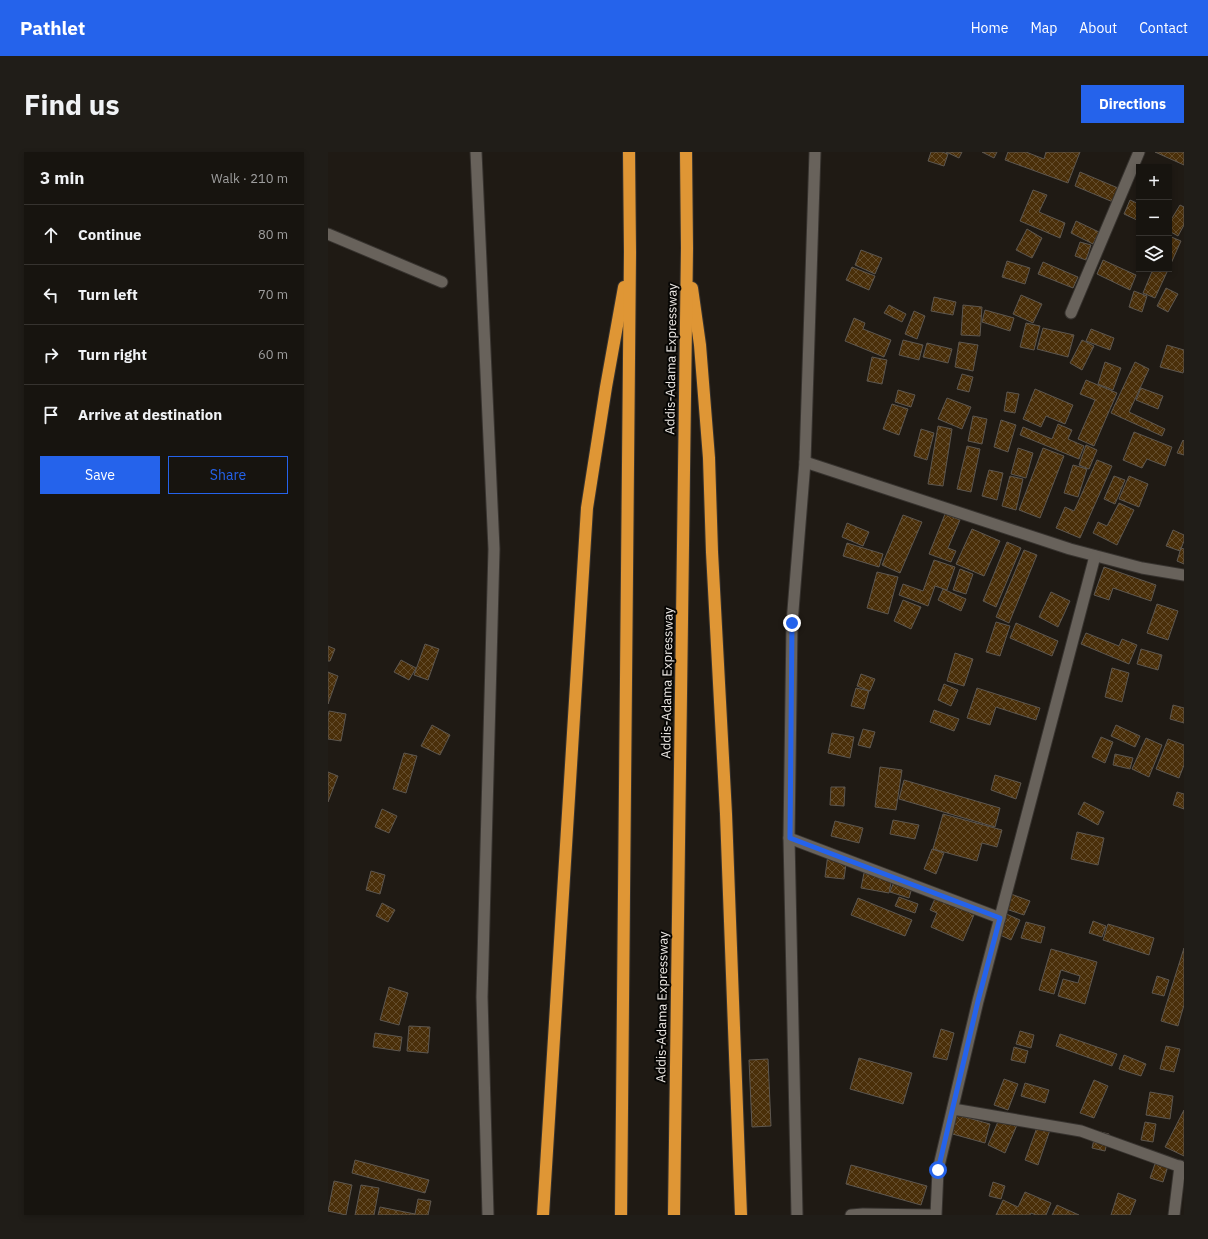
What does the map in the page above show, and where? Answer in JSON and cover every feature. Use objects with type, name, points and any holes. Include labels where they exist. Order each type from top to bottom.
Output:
[{"type":"highway","points":[[621,1215],[630,252],[629,152]]},
{"type":"highway","name":"Addis-Adama Expressway","points":[[674,1215],[687,248],[686,152]]},
{"type":"highway","points":[[687,248],[700,345],[709,458],[712,552],[726,814],[741,1215]]},
{"type":"highway","points":[[543,1215],[587,508],[606,387],[630,252]]},
{"type":"street","points":[[476,152],[494,549],[482,997],[488,1215]]},
{"type":"street","points":[[797,1215],[790,838],[792,623],[805,462],[815,152]]},
{"type":"street","points":[[1071,313],[1139,152]]},
{"type":"street","points":[[328,234],[442,282]]},
{"type":"street","points":[[805,462],[1062,547],[1142,568],[1184,575]]},
{"type":"street","points":[[936,1215],[938,1170],[978,1001],[1095,556]]},
{"type":"street","points":[[790,838],[1000,918]]},
{"type":"street","points":[[953,1108],[1082,1130],[1182,1167],[1174,1215]]},
{"type":"street","points":[[852,1215],[931,1215]]},
{"type":"building","points":[[931,152],[942,152],[948,154],[944,166],[928,161]]},
{"type":"building","points":[[946,152],[962,152],[959,158]]},
{"type":"building","points":[[982,152],[997,152],[994,158]]},
{"type":"building","points":[[1008,152],[1026,152],[1044,159],[1046,152],[1080,152],[1068,183],[1005,160]]},
{"type":"building","points":[[1155,152],[1184,152],[1184,165]]},
{"type":"building","points":[[1080,172],[1118,188],[1113,202],[1075,186]]},
{"type":"building","points":[[1033,190],[1047,195],[1039,212],[1065,223],[1060,238],[1020,221]]},
{"type":"building","points":[[1130,200],[1136,203],[1136,220],[1124,214]]},
{"type":"building","points":[[1180,205],[1184,207],[1184,225],[1178,236],[1172,233],[1172,218]]},
{"type":"building","points":[[1076,221],[1099,232],[1093,244],[1071,233]]},
{"type":"building","points":[[1027,229],[1042,238],[1032,258],[1016,250]]},
{"type":"building","points":[[1172,237],[1181,241],[1172,261]]},
{"type":"building","points":[[1080,242],[1091,245],[1086,260],[1075,256]]},
{"type":"building","points":[[861,250],[882,258],[875,274],[855,265]]},
{"type":"building","points":[[1103,260],[1136,275],[1130,290],[1097,274]]},
{"type":"building","points":[[1007,261],[1030,268],[1025,284],[1002,277]]},
{"type":"building","points":[[1043,262],[1078,277],[1073,288],[1038,274]]},
{"type":"building","points":[[852,267],[875,276],[869,290],[846,280]]},
{"type":"building","points":[[1152,272],[1167,272],[1155,298],[1143,293]]},
{"type":"building","points":[[1166,288],[1178,294],[1168,312],[1157,306]]},
{"type":"building","points":[[1134,291],[1147,296],[1142,312],[1129,307]]},
{"type":"building","points":[[1021,295],[1042,304],[1033,323],[1013,314]]},
{"type":"building","points":[[934,297],[956,302],[953,315],[931,311]]},
{"type":"building","points":[[889,305],[906,314],[902,322],[884,313]]},
{"type":"building","points":[[963,305],[982,307],[980,336],[961,335]]},
{"type":"building","points":[[985,310],[1014,318],[1010,331],[982,322]]},
{"type":"building","points":[[914,311],[925,316],[917,339],[905,334]]},
{"type":"building","points":[[854,318],[865,323],[863,329],[891,340],[884,357],[845,341]]},
{"type":"building","points":[[1026,323],[1040,326],[1034,350],[1020,347]]},
{"type":"building","points":[[1043,328],[1074,335],[1068,357],[1037,349]]},
{"type":"building","points":[[1091,329],[1114,338],[1110,350],[1086,341]]},
{"type":"building","points":[[903,340],[923,345],[919,360],[899,355]]},
{"type":"building","points":[[1082,340],[1094,346],[1082,370],[1070,363]]},
{"type":"building","points":[[959,342],[978,345],[973,371],[955,367]]},
{"type":"building","points":[[927,343],[952,349],[948,363],[923,357]]},
{"type":"building","points":[[1167,345],[1184,350],[1183,373],[1160,367]]},
{"type":"building","points":[[872,357],[887,360],[882,384],[867,381]]},
{"type":"building","points":[[1105,362],[1121,368],[1113,390],[1098,384]]},
{"type":"building","points":[[1135,362],[1149,369],[1129,412],[1165,429],[1162,436],[1111,413]]},
{"type":"building","points":[[962,374],[973,377],[969,392],[957,389]]},
{"type":"building","points":[[1086,380],[1117,393],[1094,446],[1078,439],[1095,400],[1080,394]]},
{"type":"building","points":[[1141,388],[1163,396],[1158,409],[1136,400]]},
{"type":"building","points":[[1035,389],[1073,405],[1065,424],[1046,416],[1041,427],[1023,419]]},
{"type":"building","points":[[898,390],[915,395],[911,407],[895,402]]},
{"type":"building","points":[[1007,392],[1019,394],[1015,413],[1004,411]]},
{"type":"building","points":[[947,398],[971,407],[962,429],[938,419]]},
{"type":"building","points":[[892,404],[908,409],[899,435],[883,429]]},
{"type":"building","points":[[973,416],[987,419],[982,444],[968,441]]},
{"type":"building","points":[[1001,420],[1016,425],[1008,452],[994,447]]},
{"type":"building","points":[[1058,424],[1072,430],[1068,439],[1084,446],[1079,459],[1020,435],[1023,427],[1052,439]]},
{"type":"building","points":[[938,426],[952,429],[943,486],[928,484]]},
{"type":"building","points":[[921,429],[934,433],[927,460],[914,456]]},
{"type":"building","points":[[1134,432],[1172,447],[1165,466],[1147,459],[1142,468],[1123,460]]},
{"type":"building","points":[[1183,440],[1184,441],[1184,455],[1177,453]]},
{"type":"building","points":[[1086,445],[1097,450],[1089,469],[1079,465]]},
{"type":"building","points":[[967,446],[980,449],[971,492],[957,489]]},
{"type":"building","points":[[1018,448],[1033,453],[1026,478],[1011,474]]},
{"type":"building","points":[[1043,448],[1064,456],[1040,518],[1019,510]]},
{"type":"building","points":[[1097,460],[1112,466],[1080,538],[1056,528],[1065,507],[1074,511]]},
{"type":"building","points":[[1073,465],[1087,469],[1078,497],[1064,493]]},
{"type":"building","points":[[989,470],[1003,473],[997,500],[982,496]]},
{"type":"building","points":[[1010,476],[1023,479],[1016,510],[1002,506]]},
{"type":"building","points":[[1114,476],[1125,480],[1115,504],[1104,499]]},
{"type":"building","points":[[1129,476],[1148,484],[1139,507],[1119,499]]},
{"type":"building","points":[[1119,503],[1134,510],[1117,545],[1093,533],[1098,522],[1107,526]]},
{"type":"building","points":[[945,514],[960,520],[948,548],[956,551],[951,562],[929,554]]},
{"type":"building","points":[[903,515],[922,522],[900,573],[882,565]]},
{"type":"building","points":[[847,523],[869,532],[863,546],[842,537]]},
{"type":"building","points":[[972,529],[1000,541],[984,576],[956,564]]},
{"type":"building","points":[[1173,530],[1184,535],[1184,541],[1180,551],[1166,546]]},
{"type":"building","points":[[1007,542],[1021,548],[996,607],[983,601]]},
{"type":"building","points":[[847,543],[883,554],[879,567],[843,556]]},
{"type":"building","points":[[1181,548],[1184,549],[1184,564],[1177,561]]},
{"type":"building","points":[[1024,550],[1037,555],[1009,623],[996,617]]},
{"type":"building","points":[[934,560],[955,567],[947,590],[935,586],[928,606],[899,595],[903,584],[923,591]]},
{"type":"building","points":[[1104,567],[1156,585],[1151,601],[1113,588],[1109,600],[1094,595]]},
{"type":"building","points":[[960,569],[973,574],[966,594],[953,590]]},
{"type":"building","points":[[877,572],[898,577],[888,614],[867,608]]},
{"type":"building","points":[[943,589],[966,599],[961,611],[938,600]]},
{"type":"building","points":[[1051,592],[1070,601],[1058,627],[1039,617]]},
{"type":"building","points":[[903,600],[921,607],[911,629],[894,621]]},
{"type":"building","points":[[1157,604],[1178,611],[1168,640],[1147,633]]},
{"type":"building","points":[[996,622],[1010,626],[1000,656],[986,652]]},
{"type":"building","points":[[1016,623],[1058,641],[1052,656],[1010,638]]},
{"type":"building","points":[[1086,633],[1119,646],[1122,639],[1137,645],[1129,664],[1081,644]]},
{"type":"building","points":[[425,644],[439,649],[428,680],[414,675]]},
{"type":"building","points":[[328,646],[335,649],[330,661],[328,661]]},
{"type":"building","points":[[1141,649],[1162,655],[1158,670],[1137,664]]},
{"type":"building","points":[[955,653],[973,659],[964,686],[947,681]]},
{"type":"building","points":[[401,660],[416,668],[409,680],[394,672]]},
{"type":"building","points":[[1112,668],[1129,673],[1122,702],[1105,697]]},
{"type":"building","points":[[328,672],[338,676],[328,704]]},
{"type":"building","points":[[861,674],[875,679],[870,691],[857,686]]},
{"type":"building","points":[[944,684],[958,690],[951,706],[938,700]]},
{"type":"building","points":[[856,688],[869,691],[864,709],[851,706]]},
{"type":"building","points":[[977,688],[1040,708],[1036,720],[996,707],[990,725],[967,718]]},
{"type":"building","points":[[1173,705],[1184,708],[1184,723],[1170,719]]},
{"type":"building","points":[[934,710],[959,719],[954,731],[930,722]]},
{"type":"building","points":[[329,711],[346,714],[341,741],[328,739]]},
{"type":"building","points":[[432,725],[450,735],[440,755],[421,746]]},
{"type":"building","points":[[1116,725],[1140,736],[1135,747],[1111,736]]},
{"type":"building","points":[[863,729],[875,732],[870,748],[858,745]]},
{"type":"building","points":[[832,733],[854,737],[850,758],[828,753]]},
{"type":"building","points":[[1101,737],[1113,742],[1105,763],[1092,757]]},
{"type":"building","points":[[1146,738],[1162,745],[1149,777],[1132,769]]},
{"type":"building","points":[[1168,739],[1184,745],[1184,765],[1179,778],[1156,769]]},
{"type":"building","points":[[404,753],[417,756],[406,793],[393,789]]},
{"type":"building","points":[[1115,754],[1133,758],[1130,769],[1113,765]]},
{"type":"building","points":[[880,767],[902,770],[896,810],[875,807]]},
{"type":"building","points":[[328,772],[338,776],[328,802]]},
{"type":"building","points":[[995,775],[1021,783],[1016,799],[991,790]]},
{"type":"building","points":[[904,780],[1000,808],[995,827],[899,799]]},
{"type":"building","points":[[831,787],[845,787],[844,806],[830,805]]},
{"type":"building","points":[[1177,792],[1184,794],[1184,809],[1173,805]]},
{"type":"building","points":[[1084,802],[1104,812],[1098,825],[1078,814]]},
{"type":"building","points":[[382,809],[397,816],[389,833],[375,827]]},
{"type":"building","points":[[943,814],[1002,830],[997,847],[982,843],[977,861],[933,849]]},
{"type":"building","points":[[893,820],[919,825],[915,839],[890,834]]},
{"type":"building","points":[[835,821],[863,828],[859,843],[831,836]]},
{"type":"building","points":[[1077,832],[1104,838],[1098,865],[1071,859]]},
{"type":"building","points":[[932,849],[944,853],[936,874],[924,869]]},
{"type":"building","points":[[828,854],[847,856],[844,879],[825,877]]},
{"type":"building","points":[[371,871],[385,875],[380,894],[366,890]]},
{"type":"building","points":[[864,873],[892,878],[889,893],[861,888]]},
{"type":"building","points":[[895,879],[913,884],[909,898],[890,892]]},
{"type":"building","points":[[937,894],[976,910],[963,941],[931,927],[937,913],[930,910]]},
{"type":"building","points":[[1011,894],[1030,901],[1024,915],[1006,909]]},
{"type":"building","points":[[899,897],[918,904],[915,913],[895,906]]},
{"type":"building","points":[[858,898],[912,920],[905,936],[851,915]]},
{"type":"building","points":[[382,903],[395,910],[388,922],[376,916]]},
{"type":"building","points":[[1004,913],[1020,920],[1011,940],[996,933]]},
{"type":"building","points":[[1093,921],[1106,926],[1102,937],[1089,933]]},
{"type":"building","points":[[1026,922],[1045,927],[1041,943],[1021,938]]},
{"type":"building","points":[[1108,924],[1154,938],[1149,955],[1103,940]]},
{"type":"building","points":[[1184,948],[1184,1005],[1178,1026],[1161,1021]]},
{"type":"building","points":[[1051,949],[1097,962],[1085,1004],[1058,996],[1063,979],[1078,983],[1080,976],[1061,970],[1054,994],[1039,990]]},
{"type":"building","points":[[1157,976],[1169,980],[1164,996],[1152,993]]},
{"type":"building","points":[[389,987],[408,993],[399,1025],[380,1020]]},
{"type":"building","points":[[409,1026],[430,1027],[428,1053],[407,1051]]},
{"type":"building","points":[[941,1029],[954,1033],[947,1060],[933,1057]]},
{"type":"building","points":[[1020,1031],[1034,1035],[1031,1048],[1016,1044]]},
{"type":"building","points":[[375,1033],[402,1037],[400,1051],[373,1047]]},
{"type":"building","points":[[1060,1034],[1117,1054],[1112,1066],[1056,1046]]},
{"type":"building","points":[[1166,1046],[1180,1049],[1174,1072],[1160,1069]]},
{"type":"building","points":[[1014,1047],[1028,1051],[1025,1063],[1011,1060]]},
{"type":"building","points":[[1124,1055],[1146,1064],[1141,1076],[1119,1069]]},
{"type":"building","points":[[859,1058],[912,1073],[903,1104],[850,1089]]},
{"type":"building","points":[[768,1059],[771,1126],[752,1127],[749,1060]]},
{"type":"building","points":[[1004,1079],[1018,1084],[1008,1110],[994,1105]]},
{"type":"building","points":[[1094,1080],[1108,1086],[1094,1118],[1080,1113]]},
{"type":"building","points":[[1025,1083],[1049,1090],[1045,1103],[1021,1096]]},
{"type":"building","points":[[1150,1092],[1173,1096],[1170,1119],[1146,1115]]},
{"type":"building","points":[[1184,1110],[1184,1156],[1165,1147]]},
{"type":"building","points":[[954,1114],[990,1124],[985,1143],[949,1133]]},
{"type":"building","points":[[1000,1117],[1017,1125],[1005,1153],[988,1145]]},
{"type":"building","points":[[1039,1122],[1051,1127],[1038,1165],[1025,1160]]},
{"type":"building","points":[[1145,1122],[1156,1124],[1153,1142],[1141,1140]]},
{"type":"building","points":[[1096,1131],[1109,1134],[1105,1151],[1092,1148]]},
{"type":"building","points":[[1157,1158],[1169,1163],[1163,1182],[1150,1178]]},
{"type":"building","points":[[355,1160],[429,1180],[425,1193],[352,1173]]},
{"type":"building","points":[[851,1165],[927,1186],[921,1205],[846,1184]]},
{"type":"building","points":[[334,1181],[352,1185],[346,1215],[328,1211]]},
{"type":"building","points":[[993,1182],[1005,1186],[1001,1199],[989,1196]]},
{"type":"building","points":[[361,1185],[379,1188],[374,1215],[355,1215]]},
{"type":"building","points":[[1025,1192],[1051,1203],[1046,1215],[1036,1215],[1031,1213],[1030,1215],[996,1215],[1003,1200],[1018,1207]]},
{"type":"building","points":[[1118,1193],[1136,1200],[1130,1215],[1111,1215]]},
{"type":"building","points":[[418,1199],[431,1201],[428,1215],[378,1215],[380,1207],[415,1214]]},
{"type":"building","points":[[1057,1205],[1079,1215],[1052,1215]]},
{"type":"route","points":[[792,623],[790,838],[1000,918],[978,1001],[938,1170]]}]
